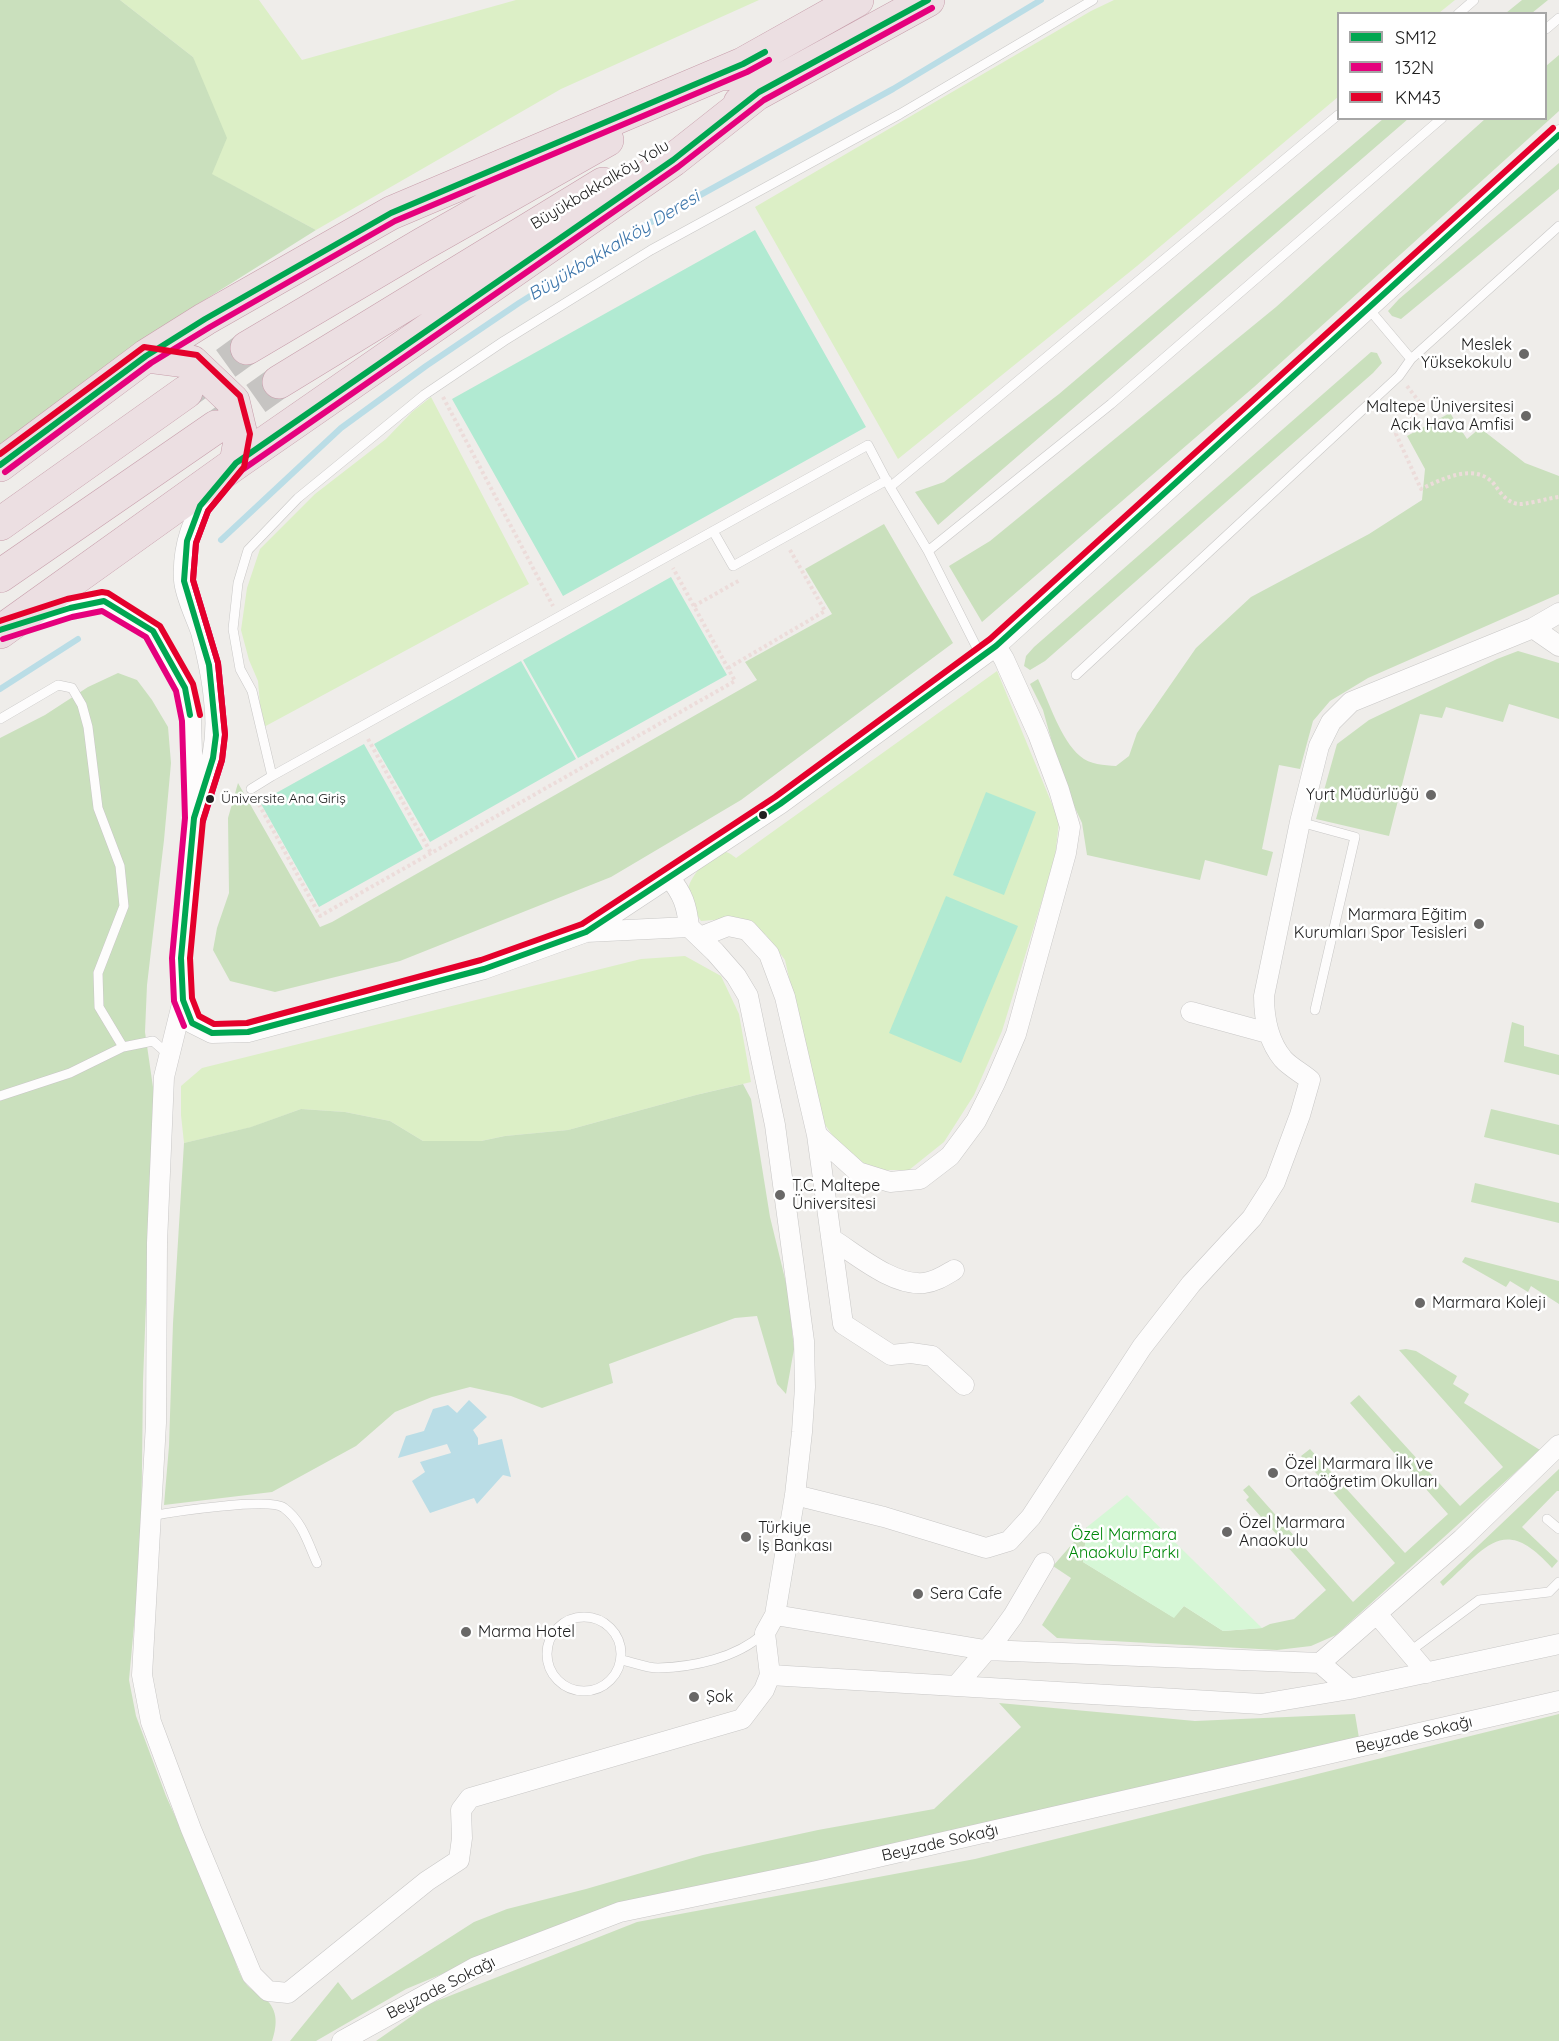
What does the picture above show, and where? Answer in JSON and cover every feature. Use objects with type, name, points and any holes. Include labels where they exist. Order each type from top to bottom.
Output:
[{"type":"highway","name":"Büyükbakkalköy Yolu","points":[[279,382],[686,133],[751,78],[857,0]]},
{"type":"highway","name":"Büyükbakkalköy Yolu","points":[[247,348],[423,244],[751,78],[928,0]]},
{"type":"highway","points":[[0,465],[146,356],[205,319],[391,213],[751,78]]},
{"type":"highway","points":[[2,630],[236,463],[673,160],[751,78]]},
{"type":"highway","points":[[146,356],[192,362],[233,401],[242,435],[236,463]]},
{"type":"highway","points":[[0,524],[186,392]]},
{"type":"highway","points":[[0,576],[216,427]]},
{"type":"street","points":[[183,1000],[192,1023],[212,1034],[248,1032],[484,969],[586,932],[780,804],[988,651],[1559,135]]},
{"type":"street","points":[[194,818],[213,759],[216,735],[209,665],[184,581],[187,541],[200,506],[236,463]]},
{"type":"street","points":[[2,630],[70,608],[104,602],[153,631],[185,688],[191,720],[194,818],[182,958],[183,1000],[164,1077],[158,1219],[156,1423],[142,1675],[151,1722],[191,1829],[252,1975],[268,1991],[288,1993],[427,1881],[459,1860],[462,1838],[461,1810],[470,1798],[742,1719],[764,1690],[770,1675],[765,1633],[775,1615],[795,1495],[805,1387],[804,1341],[775,1125],[748,996],[736,976],[694,932],[681,892],[669,877]]},
{"type":"street","points":[[795,1495],[885,1517],[986,1548],[1009,1541],[1031,1517],[1142,1347],[1191,1284],[1252,1218],[1275,1182],[1300,1115],[1310,1080],[1284,1060],[1268,1033],[1264,1013],[1264,996],[1300,822],[1319,746],[1331,722],[1351,702],[1533,628],[1559,613]]},
{"type":"street","points":[[1533,628],[1559,646]]},
{"type":"street","points":[[817,1135],[858,1172],[890,1182],[920,1179],[950,1156],[976,1121],[1016,1034],[1066,853],[1070,827],[1038,734],[1004,659],[988,651]]},
{"type":"street","points":[[586,932],[694,932],[728,926],[747,930],[769,954],[785,997],[817,1135],[843,1324],[891,1355],[911,1353],[932,1356],[963,1385]]},
{"type":"street","points":[[1191,1011],[1268,1033]]},
{"type":"street","points":[[832,1239],[877,1269],[903,1281],[924,1283],[938,1279],[954,1270]]},
{"type":"street","points":[[1320,1663],[1462,1539],[1559,1445]]},
{"type":"street","points":[[956,1686],[1013,1616],[1044,1563]]},
{"type":"street","points":[[1377,1614],[1427,1673]]},
{"type":"street","points":[[775,1615],[985,1650],[1320,1663],[1350,1689]]},
{"type":"street","points":[[770,1675],[1261,1704],[1350,1689],[1559,1644]]},
{"type":"street","name":"Beyzade Sokağı","points":[[342,2041],[476,1967],[621,1912],[817,1871],[1559,1701]]},
{"type":"lane","points":[[272,776],[252,691],[240,669],[232,629],[238,583],[248,550],[298,498],[424,395],[504,341],[651,250],[900,114],[1094,0]]},
{"type":"lane","points":[[1460,12],[1474,0]]},
{"type":"lane","points":[[1547,27],[1559,18]]},
{"type":"lane","points":[[713,531],[733,566],[888,484],[1337,115]]},
{"type":"lane","points":[[928,551],[1111,404],[1440,120]]},
{"type":"lane","points":[[1076,675],[1399,376],[1412,359],[1559,226]]},
{"type":"lane","points":[[1368,308],[1412,359]]},
{"type":"lane","points":[[250,789],[868,445],[888,484],[988,651]]},
{"type":"lane","points":[[0,719],[58,685],[72,688],[82,705],[88,727],[98,808],[120,866],[124,906],[98,973],[99,1007],[123,1047]]},
{"type":"lane","points":[[1300,822],[1355,837],[1315,1010]]},
{"type":"lane","points":[[0,1096],[70,1072],[123,1047],[153,1041],[169,1055]]},
{"type":"lane","points":[[151,1516],[177,1511],[260,1504],[282,1506],[298,1520],[317,1563]]},
{"type":"lane","points":[[1546,1519],[1559,1529]]},
{"type":"lane","points":[[1410,1652],[1479,1600],[1549,1592],[1559,1582]]},
{"type":"lane","points":[[585,1616],[595,1618],[613,1629],[621,1649],[621,1660],[611,1680],[603,1686],[581,1691],[570,1689],[553,1675],[548,1665],[548,1645],[557,1628],[565,1622],[585,1616]]},
{"type":"lane","points":[[621,1660],[656,1668],[687,1664],[731,1654],[751,1645],[765,1633]]},
{"type":"path","points":[[1399,376],[1424,408],[1402,424],[1396,434],[1421,489],[1459,474],[1476,474],[1492,482],[1502,496],[1518,504],[1559,497]]},
{"type":"path","points":[[438,386],[559,617]]},
{"type":"path","points":[[728,668],[825,611],[783,538]]},
{"type":"path","points":[[250,789],[320,916],[735,681],[667,557]]},
{"type":"path","points":[[361,727],[431,853]]},
{"type":"green space","points":[[0,0],[120,0],[193,57],[227,138],[212,174],[316,230],[179,316],[0,446]]},
{"type":"green space","points":[[120,0],[259,0],[302,60],[516,0],[759,0],[561,89],[316,230],[211,174],[193,57]]},
{"type":"green space","points":[[1114,0],[1455,0],[1440,12],[1337,12],[1337,98],[1137,266],[898,459],[755,207],[1091,11]]},
{"type":"green space","points":[[1522,0],[1548,0],[1533,12],[1507,12]]},
{"type":"green space","points":[[1559,55],[1559,111],[1254,387],[982,622],[949,566],[990,541],[1276,307],[1484,120],[1547,120],[1547,65]]},
{"type":"green space","points":[[1382,120],[1407,120],[938,525],[915,492],[944,482],[1059,394]]},
{"type":"green space","points":[[1559,163],[1559,189],[1401,319],[1392,316],[1388,311],[1399,299]]},
{"type":"green space","points":[[755,230],[866,427],[563,596],[452,399]]},
{"type":"green space","points":[[1371,352],[1377,353],[1382,363],[1373,373],[1045,661],[1030,670],[1024,666],[1026,656],[1034,647]]},
{"type":"green space","points":[[431,397],[529,584],[262,728],[258,681],[249,660],[241,630],[247,588],[260,549],[315,494],[386,439],[412,412]]},
{"type":"green space","points":[[1450,413],[1467,439],[1480,428],[1525,463],[1559,476],[1559,594],[1368,678],[1330,701],[1313,721],[1300,769],[1279,765],[1262,849],[1273,852],[1267,876],[1205,860],[1200,880],[1087,855],[1082,823],[1063,782],[1043,710],[1030,684],[1038,679],[1061,731],[1080,756],[1093,763],[1116,766],[1129,756],[1137,733],[1196,648],[1251,597],[1369,534],[1422,500],[1425,469],[1407,436]]},
{"type":"green space","points":[[884,524],[953,643],[741,800],[611,877],[400,961],[275,992],[230,981],[213,950],[217,928],[229,893],[228,818],[238,783],[320,927],[757,680],[745,662],[832,614],[805,569]]},
{"type":"green space","points":[[671,577],[727,675],[578,758],[523,660]]},
{"type":"green space","points":[[1518,651],[1559,663],[1559,719],[1509,704],[1503,722],[1446,707],[1442,718],[1420,714],[1389,836],[1316,819],[1337,744],[1369,720]]},
{"type":"green space","points":[[521,661],[576,759],[430,842],[374,744]]},
{"type":"green space","points":[[997,671],[1059,821],[1055,858],[1002,1031],[974,1095],[944,1142],[909,1170],[873,1170],[844,1152],[821,1119],[785,960],[766,935],[737,918],[701,921],[688,895],[689,886],[699,868],[715,854],[724,852],[736,858]]},
{"type":"green space","points":[[118,673],[137,680],[168,727],[171,763],[147,985],[145,1032],[154,1094],[143,1381],[141,1549],[129,1680],[136,1716],[166,1796],[229,1936],[239,1971],[251,1989],[262,1996],[274,2011],[276,2022],[272,2041],[0,2041],[0,738],[45,715],[88,687]]},
{"type":"green space","points":[[364,744],[423,849],[319,907],[260,802]]},
{"type":"green space","points":[[986,792],[1036,812],[1004,895],[953,875]]},
{"type":"green space","points":[[946,896],[1018,926],[961,1063],[889,1033]]},
{"type":"green space","points":[[685,956],[721,976],[739,1014],[751,1082],[568,1130],[505,1136],[481,1141],[423,1141],[390,1121],[345,1112],[301,1109],[252,1127],[184,1143],[181,1086],[202,1068],[641,959]]},
{"type":"green space","points":[[1512,1022],[1524,1026],[1524,1046],[1559,1055],[1559,1075],[1504,1062]]},
{"type":"green space","points":[[743,1084],[751,1099],[770,1217],[788,1291],[794,1349],[786,1394],[777,1384],[757,1316],[735,1318],[609,1364],[613,1383],[542,1408],[511,1396],[470,1387],[432,1397],[395,1412],[356,1446],[272,1492],[164,1505],[184,1143],[251,1127],[301,1109],[345,1112],[390,1121],[423,1141],[481,1141],[505,1136],[568,1130]]},
{"type":"green space","points":[[1491,1109],[1559,1125],[1559,1155],[1484,1137]]},
{"type":"green space","points":[[1475,1183],[1559,1203],[1559,1223],[1471,1202]]},
{"type":"green space","points":[[1465,1257],[1559,1281],[1559,1304],[1531,1286],[1528,1292],[1510,1281],[1506,1287],[1462,1262]]},
{"type":"green space","points":[[1399,1350],[1416,1351],[1457,1376],[1453,1384],[1469,1394],[1464,1403],[1540,1450],[1336,1635],[1311,1646],[1277,1650],[1057,1638],[1042,1625],[1071,1578],[1053,1566],[1087,1527],[1083,1562],[1173,1617],[1184,1606],[1223,1631],[1262,1628],[1294,1619],[1326,1590],[1246,1500],[1249,1497],[1243,1490],[1249,1485],[1353,1602],[1395,1563],[1301,1456],[1310,1449],[1405,1553],[1448,1514],[1350,1403],[1359,1395],[1460,1506],[1503,1467]]},
{"type":"green space","points":[[1559,1469],[1559,1491],[1522,1527],[1558,1561],[1552,1568],[1535,1551],[1520,1542],[1507,1540],[1495,1542],[1483,1549],[1443,1586],[1440,1582]]},
{"type":"green space","name":"Özel Marmara Anaokulu Parkı","points":[[1127,1495],[1262,1628],[1223,1631],[1184,1606],[1174,1618],[1083,1562],[1087,1527]]},
{"type":"green space","points":[[999,1703],[1195,1721],[1355,1714],[1359,1738],[546,1931],[406,1989],[316,2041],[290,2041],[338,1982],[352,2000],[474,1922],[507,1909],[703,1855],[818,1830],[934,1809],[1021,1727]]},
{"type":"green space","points":[[1559,1714],[1559,2041],[376,2041],[429,2004],[637,1922],[975,1859]]},
{"type":"water","points":[[469,1400],[487,1417],[473,1430],[478,1438],[478,1445],[502,1439],[511,1477],[503,1475],[477,1504],[474,1498],[430,1513],[412,1481],[425,1472],[420,1462],[451,1453],[447,1444],[398,1458],[406,1436],[424,1431],[433,1409],[448,1405],[457,1413]]},
{"type":"waterway","name":"Büyükbakkalköy Deresi","points":[[221,540],[341,428],[426,366],[519,303],[624,237],[893,89],[1041,0]]},
{"type":"waterway","name":"Büyükbakkalköy Deresi","points":[[0,689],[78,639]]},
{"type":"tunnel","points":[[186,392],[247,348]]},
{"type":"tunnel","points":[[216,427],[279,382]]},
{"type":"transit line","name":"SM12","points":[[928,0],[759,92],[673,160],[236,463],[200,506],[187,541],[184,581],[209,665],[216,735],[213,758],[194,818],[181,958],[183,1000],[192,1023],[212,1033],[248,1032],[484,969],[586,932],[780,804],[996,646],[1559,135]]},
{"type":"transit line","name":"132N","points":[[203,821],[222,760],[225,734],[218,663],[193,580],[196,543],[208,511],[242,470],[678,167],[764,100],[932,8]]},
{"type":"transit line","name":"SM12","points":[[0,465],[146,356],[205,319],[391,213],[743,64],[765,52]]},
{"type":"transit line","name":"132N","points":[[5,472],[151,363],[395,221],[747,72],[769,60]]},
{"type":"transit line","name":"KM43","points":[[0,454],[144,347],[197,355],[240,396],[250,434],[244,467],[208,511],[196,543],[193,580],[218,663],[225,735],[222,760],[203,820],[190,958],[192,998],[199,1016],[214,1024],[247,1023],[481,960],[582,924],[775,797],[990,639],[1553,128]]},
{"type":"transit line","name":"KM43","points":[[0,621],[67,599],[102,592],[108,593],[160,626],[193,684],[200,715]]},
{"type":"transit line","name":"SM12","points":[[0,630],[70,608],[104,601],[153,631],[185,688],[190,715]]},
{"type":"transit line","name":"132N","points":[[3,639],[72,617],[102,611],[146,637],[176,691],[182,721],[185,818],[172,958],[174,1001],[184,1026]]},
{"type":"place","name":"Meslek Yüksekokulu","points":[[1524,354]]},
{"type":"place","name":"Maltepe Üniversitesi Açık Hava Amfisi","points":[[1526,416]]},
{"type":"place","name":"Yurt Müdürlüğü","points":[[1431,795]]},
{"type":"place","name":"Üniversite Ana Giriş","points":[[210,799]]},
{"type":"place","name":"Marmara Eğitim Kurumları Spor Tesisleri","points":[[1479,924]]},
{"type":"place","name":"T.C. Maltepe Üniversitesi","points":[[780,1195]]},
{"type":"place","name":"Marmara Koleji","points":[[1420,1303]]},
{"type":"place","name":"Özel Marmara İlk ve Ortaöğretim Okulları","points":[[1273,1473]]},
{"type":"place","name":"Özel Marmara Anaokulu","points":[[1227,1532]]},
{"type":"place","name":"Türkiye İş Bankası","points":[[746,1537]]},
{"type":"place","name":"Sera Cafe","points":[[918,1594]]},
{"type":"place","name":"Marma Hotel","points":[[466,1632]]},
{"type":"place","name":"Şok","points":[[694,1697]]}]
